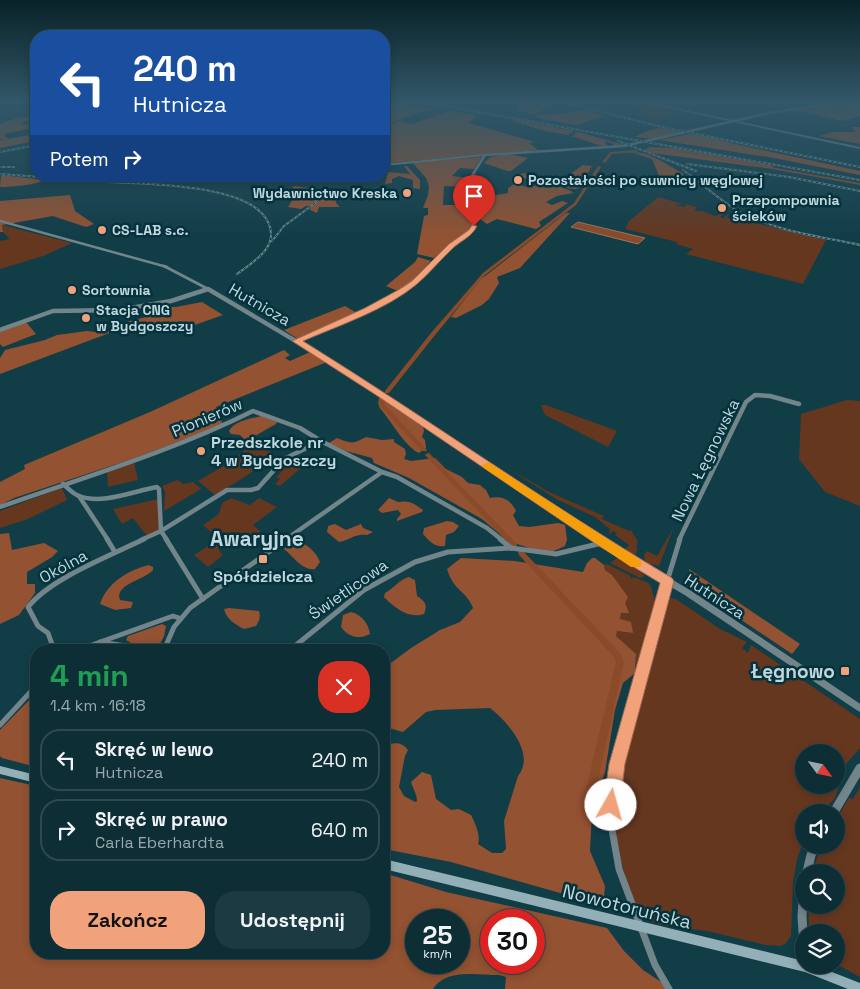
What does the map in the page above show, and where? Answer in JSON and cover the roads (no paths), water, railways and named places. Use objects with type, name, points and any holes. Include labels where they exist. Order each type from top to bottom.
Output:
[{"type":"main road","points":[[0,770],[30,777]]},
{"type":"main road","name":"Nowotoruńska","points":[[390,865],[795,964]]},
{"type":"main road","name":"Nowotoruńska","points":[[825,974],[860,988]]},
{"type":"street","points":[[390,164],[485,155],[606,147]]},
{"type":"street","points":[[297,341],[368,310],[403,291],[415,282],[451,245],[472,231],[474,222],[466,207],[465,187],[485,155]]},
{"type":"street","name":"Hutnicza","points":[[0,221],[162,265],[208,289],[379,392],[603,542],[667,581],[860,708]]},
{"type":"street","points":[[0,330],[53,311],[119,310],[171,301],[208,289]]},
{"type":"street","name":"Nowa Łęgnowska","points":[[669,989],[655,965],[619,869],[611,824],[611,805],[619,756],[679,541],[746,402],[755,395],[764,395],[798,404]]},
{"type":"street","name":"Pionierów","points":[[0,507],[169,447],[225,425],[253,411],[300,428],[320,441],[382,472],[397,477],[487,528],[511,548]]},
{"type":"street","name":"Okólna","points":[[52,644],[48,633],[38,626],[28,607],[47,588],[115,552],[161,531],[226,490],[251,490],[258,488],[284,459],[320,441]]},
{"type":"street","points":[[166,644],[179,618],[382,472]]},
{"type":"street","points":[[63,484],[78,496],[115,552]]},
{"type":"street","points":[[78,496],[110,496],[157,487],[159,490],[161,531],[203,599]]},
{"type":"street","name":"Świetlicowa","points":[[297,644],[364,590],[415,562],[455,551],[511,548],[556,554],[603,542]]},
{"type":"street","points":[[94,644],[173,616],[179,618]]},
{"type":"street","points":[[99,642],[112,644]]},
{"type":"street","points":[[0,725],[30,692]]},
{"type":"street","points":[[839,804],[860,768]]},
{"type":"waterway","points":[[644,151],[673,150],[860,184]]},
{"type":"waterway","points":[[623,152],[637,151]]},
{"type":"waterway","points":[[604,162],[611,153],[621,152]]},
{"type":"waterway","points":[[387,392],[484,274],[575,204],[599,167]]},
{"type":"waterway","points":[[382,398],[381,404],[424,450]]},
{"type":"waterway","points":[[428,455],[514,545]]},
{"type":"waterway","points":[[521,553],[617,655],[620,662],[591,789]]},
{"type":"railway","points":[[0,152],[25,147]]},
{"type":"railway","points":[[634,147],[696,171]]},
{"type":"railway","points":[[675,147],[860,180]]},
{"type":"railway","points":[[762,147],[860,167]]},
{"type":"railway","points":[[687,164],[789,177],[860,191]]},
{"type":"railway","points":[[0,167],[14,167]]},
{"type":"railway","points":[[683,170],[728,205],[764,223],[796,232],[860,245]]},
{"type":"railway","points":[[0,174],[30,176]]},
{"type":"railway","points":[[107,182],[195,188],[240,200],[257,209],[268,222],[271,238],[264,252],[237,274]]},
{"type":"railway","points":[[272,241],[284,226],[318,201]]},
{"type":"place","name":"Pozostałości po suwnicy węglowej","points":[[518,180]]},
{"type":"place","name":"Wydawnictwo Kreska","points":[[407,193]]},
{"type":"place","name":"Przepompownia ścieków","points":[[722,208]]},
{"type":"place","name":"CS-LAB s.c.","points":[[102,230]]},
{"type":"place","name":"Sortownia","points":[[72,290]]},
{"type":"place","name":"Stacja CNG w Bydgoszczy","points":[[86,318]]},
{"type":"place","name":"Przedszkole nr 4 w Bydgoszczy","points":[[201,451]]},
{"type":"place","name":"Spółdzielcza","points":[[263,559]]},
{"type":"place","name":"Łęgnowo","points":[[845,671]]},
{"type":"district","name":"Awaryjne","points":[[257,539]]}]
